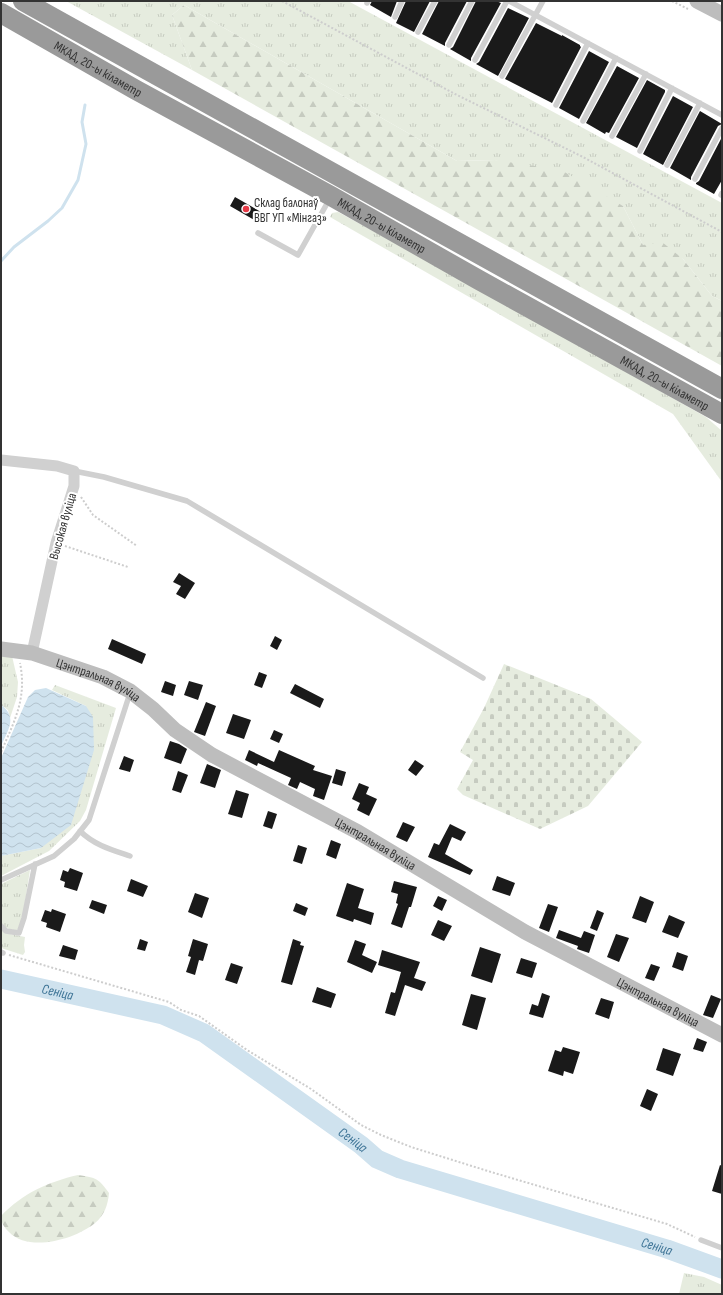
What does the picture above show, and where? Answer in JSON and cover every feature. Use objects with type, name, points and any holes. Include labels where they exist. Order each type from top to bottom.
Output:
[{"type":"highway","name":"МКАД, 20-ы кіламетр","points":[[24,1],[722,389]]},
{"type":"highway","name":"МКАД, 20-ы кіламетр","points":[[1,13],[136,90],[331,196],[479,280],[722,414]]},
{"type":"highway","points":[[696,400],[722,422]]},
{"type":"street","points":[[697,1],[722,14]]},
{"type":"street","points":[[1,460],[57,466],[74,471]]},
{"type":"street","name":"Высокая вуліца","points":[[26,652],[56,543],[74,486],[74,471]]},
{"type":"street","name":"Цэнтральная вуліца","points":[[1,649],[26,652],[104,677],[130,692],[153,709],[175,730],[212,755],[358,832],[525,932],[722,1035]]},
{"type":"lane","points":[[394,17],[402,1]]},
{"type":"lane","points":[[418,32],[435,1]]},
{"type":"lane","points":[[448,45],[472,1]]},
{"type":"lane","points":[[475,60],[508,1],[722,115]]},
{"type":"lane","points":[[502,76],[543,1]]},
{"type":"lane","points":[[556,105],[588,43]]},
{"type":"lane","points":[[583,121],[616,58]]},
{"type":"lane","points":[[612,136],[646,74]]},
{"type":"lane","points":[[640,151],[672,88]]},
{"type":"lane","points":[[667,165],[700,103]]},
{"type":"lane","points":[[695,179],[722,128]]},
{"type":"lane","points":[[258,233],[298,255],[331,196]]},
{"type":"lane","points":[[74,471],[104,477],[187,501],[484,678]]},
{"type":"lane","points":[[1,880],[54,856],[74,839],[89,820],[130,692]]},
{"type":"lane","points":[[80,831],[87,838],[99,845],[130,856]]},
{"type":"lane","points":[[1,926],[6,931],[19,933],[24,918],[35,864]]},
{"type":"lane","points":[[701,1240],[722,1248]]},
{"type":"path","points":[[282,1],[455,94],[581,156],[722,232]]},
{"type":"path","points":[[74,486],[93,515],[137,546]]},
{"type":"path","points":[[56,543],[128,567]]},
{"type":"path","points":[[1,752],[16,719],[22,698],[26,652]]},
{"type":"path","points":[[2,953],[168,1002],[181,1010],[199,1016],[247,1050],[311,1089],[361,1125],[381,1135],[411,1147],[491,1172],[667,1224],[701,1240]]},
{"type":"green space","points":[[66,1],[348,1],[722,203],[722,301],[712,296],[683,259],[643,245],[623,206],[495,160],[457,161],[184,5],[172,15],[192,70]]},
{"type":"green space","points":[[184,5],[457,161],[495,160],[561,170],[623,206],[643,245],[662,242],[683,259],[712,296],[722,301],[722,366],[192,70],[172,15]]},
{"type":"green space","points":[[338,212],[467,282],[706,417],[722,431],[722,482],[673,414],[330,217],[332,213]]},
{"type":"green space","points":[[1,654],[12,656],[18,682],[17,697],[10,718],[8,710],[1,705]]},
{"type":"green space","points":[[504,664],[591,699],[642,742],[588,806],[540,829],[463,795],[457,789],[473,760],[460,752],[484,708]]},
{"type":"green space","points":[[55,685],[116,708],[86,810],[80,821],[49,851],[1,876],[1,856],[41,848],[86,706],[52,690]]},
{"type":"green space","points":[[30,870],[23,916],[17,931],[6,928],[1,923],[1,884]]},
{"type":"green space","points":[[1,929],[5,933],[25,937],[25,952],[23,955],[1,948]]},
{"type":"green space","points":[[78,1175],[96,1180],[102,1184],[109,1193],[107,1206],[103,1214],[87,1229],[65,1238],[40,1243],[28,1242],[18,1238],[4,1227],[1,1216],[18,1201],[46,1185]]},
{"type":"green space","points":[[684,1273],[704,1277],[722,1285],[722,1294],[679,1294]]},
{"type":"water","points":[[46,688],[86,706],[93,717],[94,750],[71,825],[41,848],[1,856],[1,758],[28,697],[35,690]]},
{"type":"water","points":[[1,705],[9,714],[10,724],[1,746]]},
{"type":"building","points":[[372,1],[397,1],[391,17],[370,5]]},
{"type":"building","points":[[406,1],[430,1],[414,32],[396,23]]},
{"type":"building","points":[[439,1],[467,1],[445,43],[445,46],[422,34]]},
{"type":"building","points":[[476,1],[496,1],[501,3],[471,58],[471,61],[450,49],[453,47]]},
{"type":"building","points":[[508,8],[529,18],[498,76],[476,64],[479,62]]},
{"type":"building","points":[[536,23],[562,35],[581,47],[552,103],[505,79]]},
{"type":"building","points":[[589,51],[609,62],[579,119],[559,108]]},
{"type":"building","points":[[617,66],[639,78],[609,133],[606,132],[605,134],[586,123]]},
{"type":"building","points":[[647,80],[665,90],[665,92],[637,148],[616,137]]},
{"type":"building","points":[[673,96],[693,107],[663,165],[643,154]]},
{"type":"building","points":[[700,111],[722,124],[718,126],[691,177],[691,180],[670,168]]},
{"type":"building","points":[[722,137],[722,180],[714,194],[696,183],[699,181]]},
{"type":"building","name":"Склад балонаў ВВГ УП «Мінгаз»","points":[[235,197],[261,212],[256,221],[230,206]]},
{"type":"building","points":[[179,573],[195,583],[185,599],[176,594],[181,586],[173,582]]},
{"type":"building","points":[[275,636],[282,640],[277,650],[270,646]]},
{"type":"building","points":[[112,639],[146,654],[142,664],[108,649]]},
{"type":"building","points":[[259,672],[267,675],[262,688],[254,685]]},
{"type":"building","points":[[165,681],[176,685],[173,696],[161,692]]},
{"type":"building","points":[[189,681],[203,685],[198,700],[184,695]]},
{"type":"building","points":[[295,684],[324,699],[320,708],[290,693]]},
{"type":"building","points":[[206,702],[216,706],[205,736],[194,732]]},
{"type":"building","points":[[233,714],[251,720],[244,739],[226,733]]},
{"type":"building","points":[[274,730],[283,734],[279,743],[270,739]]},
{"type":"building","points":[[170,741],[187,749],[181,764],[164,758]]},
{"type":"building","points":[[249,750],[274,762],[279,750],[315,766],[313,770],[332,776],[324,800],[313,796],[315,789],[300,782],[297,789],[288,785],[291,778],[258,763],[257,766],[245,760]]},
{"type":"building","points":[[124,756],[134,760],[130,772],[119,769]]},
{"type":"building","points":[[415,760],[424,766],[416,776],[408,770]]},
{"type":"building","points":[[207,764],[221,770],[215,788],[200,783]]},
{"type":"building","points":[[336,769],[346,772],[342,786],[332,783]]},
{"type":"building","points":[[178,771],[188,775],[181,793],[172,790]]},
{"type":"building","points":[[359,783],[369,787],[366,794],[377,799],[369,816],[357,810],[360,803],[352,799]]},
{"type":"building","points":[[236,790],[249,794],[242,818],[228,814]]},
{"type":"building","points":[[268,811],[277,814],[272,829],[263,826]]},
{"type":"building","points":[[403,822],[415,827],[407,842],[396,837]]},
{"type":"building","points":[[450,824],[466,832],[461,841],[452,837],[445,854],[473,870],[470,875],[428,857],[434,843],[439,845]]},
{"type":"building","points":[[331,840],[341,844],[336,859],[326,855]]},
{"type":"building","points":[[298,845],[307,848],[302,864],[293,861]]},
{"type":"building","points":[[70,868],[83,873],[77,891],[64,887],[65,882],[60,880],[63,870],[68,872]]},
{"type":"building","points":[[497,876],[515,883],[510,896],[492,890]]},
{"type":"building","points":[[131,879],[148,886],[143,897],[127,891]]},
{"type":"building","points":[[394,881],[417,887],[411,907],[409,907],[402,928],[391,924],[398,904],[396,903],[398,894],[391,892]]},
{"type":"building","points":[[347,883],[364,889],[358,908],[374,913],[371,925],[354,919],[353,922],[336,916]]},
{"type":"building","points":[[195,893],[209,898],[202,918],[188,912]]},
{"type":"building","points":[[438,896],[447,900],[442,911],[433,906]]},
{"type":"building","points":[[640,896],[654,902],[646,923],[632,918]]},
{"type":"building","points":[[92,900],[107,905],[104,914],[89,908]]},
{"type":"building","points":[[296,903],[308,908],[305,916],[293,911]]},
{"type":"building","points":[[548,904],[558,907],[549,932],[539,928]]},
{"type":"building","points":[[52,909],[66,914],[60,932],[46,927],[47,923],[41,921],[45,910],[51,912]]},
{"type":"building","points":[[597,910],[604,913],[597,931],[590,928]]},
{"type":"building","points":[[669,915],[685,922],[678,938],[662,932]]},
{"type":"building","points":[[438,920],[452,926],[444,941],[431,935]]},
{"type":"building","points":[[559,930],[581,938],[584,931],[595,935],[589,953],[577,949],[578,946],[556,938]]},
{"type":"building","points":[[616,934],[629,938],[619,962],[607,957]]},
{"type":"building","points":[[140,939],[148,942],[145,951],[137,949]]},
{"type":"building","points":[[193,939],[208,944],[203,961],[199,960],[195,975],[186,972],[191,957],[188,956]]},
{"type":"building","points":[[293,939],[301,942],[300,945],[304,946],[292,985],[281,982]]},
{"type":"building","points":[[355,940],[366,944],[362,955],[377,962],[372,973],[347,962]]},
{"type":"building","points":[[63,945],[78,950],[75,960],[59,956]]},
{"type":"building","points":[[480,947],[501,954],[492,983],[471,976]]},
{"type":"building","points":[[382,950],[420,962],[414,978],[426,982],[422,991],[405,985],[395,1016],[385,1013],[391,992],[395,993],[401,972],[378,965]]},
{"type":"building","points":[[677,952],[688,956],[683,971],[672,967]]},
{"type":"building","points":[[521,958],[537,963],[532,978],[516,973]]},
{"type":"building","points":[[231,963],[243,967],[237,984],[225,980]]},
{"type":"building","points":[[651,964],[660,967],[654,981],[645,978]]},
{"type":"building","points":[[317,987],[336,994],[331,1008],[312,1002]]},
{"type":"building","points":[[542,993],[550,996],[543,1018],[529,1014],[532,1004],[538,1006]]},
{"type":"building","points":[[471,994],[486,998],[477,1030],[462,1025]]},
{"type":"building","points":[[711,995],[721,999],[713,1018],[703,1015]]},
{"type":"building","points":[[601,998],[614,1002],[609,1019],[595,1014]]},
{"type":"building","points":[[697,1038],[707,1042],[703,1052],[693,1049]]},
{"type":"building","points":[[563,1047],[580,1052],[573,1074],[564,1071],[563,1076],[548,1071],[555,1050],[561,1052]]},
{"type":"building","points":[[663,1048],[681,1054],[673,1076],[656,1070]]},
{"type":"building","points":[[647,1089],[658,1094],[651,1111],[640,1106]]},
{"type":"building","points":[[720,1165],[722,1166],[722,1194],[712,1191]]},
{"type":"waterway","points":[[1,261],[14,247],[48,221],[62,208],[78,180],[86,144],[82,122],[85,105]]},
{"type":"waterway","name":"Сеніца","points":[[1,979],[163,1015],[204,1033],[361,1145],[377,1159],[400,1169],[667,1249],[722,1269]]},
{"type":"place","name":"Склад балонаў ВВГ УП «Мінгаз»","points":[[246,209]]}]
